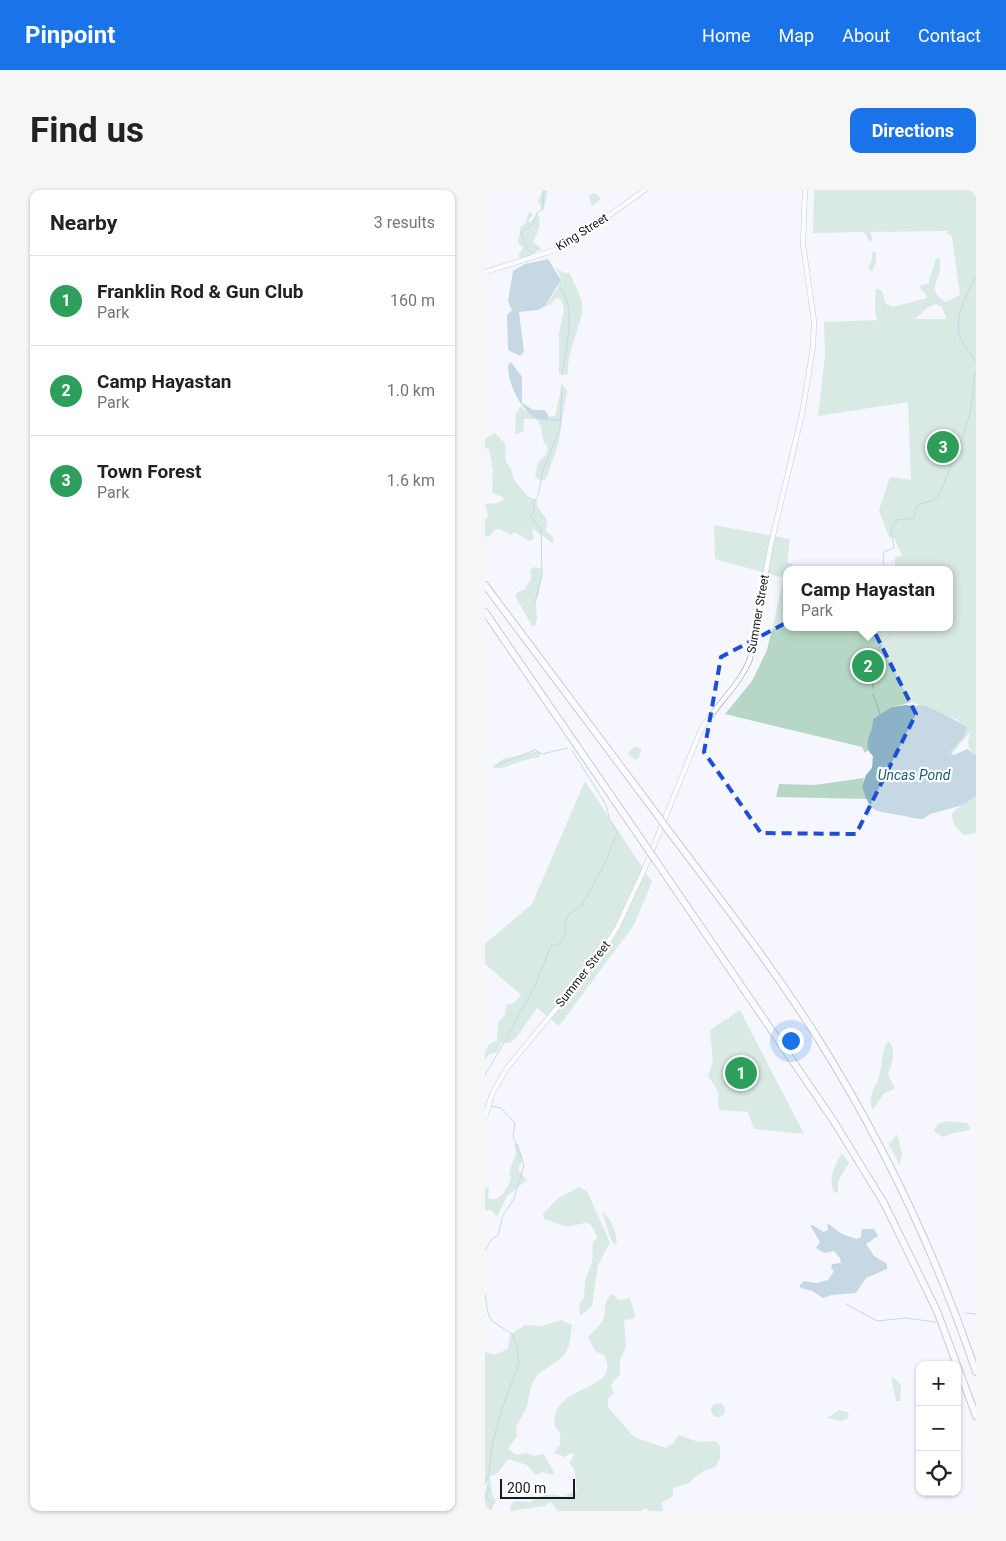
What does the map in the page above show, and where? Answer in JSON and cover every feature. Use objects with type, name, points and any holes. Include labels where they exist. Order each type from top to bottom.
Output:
[{"type":"highway","points":[[485,585],[779,979],[850,1091],[896,1179],[929,1251],[976,1372]]},
{"type":"highway","points":[[485,612],[828,1113],[884,1203],[937,1311],[976,1416]]},
{"type":"main road","name":"Summer Street","points":[[485,1117],[492,1094],[507,1068],[596,961],[616,930],[644,870],[699,736],[712,712],[742,676],[750,659],[771,544],[802,414],[813,346],[814,321],[803,244],[805,190]]},
{"type":"main road","name":"King Street","points":[[485,272],[555,250],[573,240],[643,191]]},
{"type":"highlighted area","points":[[820,605],[873,629],[916,714],[856,834],[761,833],[704,752],[721,657]]},
{"type":"green space","points":[[543,190],[548,191],[543,212],[538,201]]},
{"type":"green space","points":[[814,190],[976,190],[976,755],[970,750],[968,744],[972,730],[952,753],[948,751],[963,725],[956,719],[912,702],[892,707],[874,718],[870,749],[865,753],[862,747],[725,714],[752,681],[767,650],[783,582],[783,631],[953,631],[953,566],[895,566],[895,557],[902,556],[894,538],[889,537],[879,510],[890,477],[911,480],[908,402],[818,416],[825,356],[824,322],[877,320],[875,308],[876,288],[882,291],[886,304],[893,307],[927,298],[920,288],[921,285],[928,284],[936,258],[939,258],[940,265],[935,287],[939,297],[946,302],[960,295],[952,236],[947,234],[947,231],[870,232],[873,240],[870,242],[864,232],[813,233]],"holes":[[[936,304],[941,306],[947,319],[915,319],[927,308]]]},
{"type":"green space","points":[[592,193],[597,194],[601,199],[592,206],[589,197]]},
{"type":"green space","points":[[529,212],[533,214],[528,221],[530,223],[538,214],[539,225],[533,242],[542,249],[520,260],[519,254],[523,248],[518,243],[521,226],[525,224]]},
{"type":"green space","points":[[872,251],[876,252],[876,262],[872,272],[868,268],[872,259]]},
{"type":"green space","points":[[555,267],[564,273],[570,273],[581,298],[583,309],[571,351],[568,374],[566,375],[559,374],[559,333],[564,308],[561,299],[556,298],[551,304],[545,306],[559,286],[561,277]]},
{"type":"green space","points":[[562,385],[567,390],[558,445],[546,479],[540,481],[535,476],[538,462],[546,455],[548,449],[543,440],[541,426],[536,419],[524,419],[523,432],[515,434],[516,414],[521,406],[525,411],[548,419],[555,416]]},
{"type":"green space","points":[[495,433],[505,443],[506,462],[516,482],[527,496],[537,500],[537,506],[547,520],[546,531],[553,537],[554,544],[532,528],[534,538],[530,541],[514,532],[511,535],[499,529],[494,530],[489,537],[485,536],[485,520],[488,516],[485,504],[499,503],[503,500],[503,497],[494,494],[492,491],[493,469],[489,449],[485,448],[485,439]]},
{"type":"green space","points":[[714,525],[790,539],[787,562],[795,566],[783,566],[783,578],[715,559]]},
{"type":"green space","points":[[534,567],[542,569],[536,601],[537,619],[535,626],[532,626],[515,596],[517,592],[524,590],[531,579],[530,570]]},
{"type":"green space","points":[[635,746],[642,749],[638,759],[635,760],[628,753]]},
{"type":"green space","points":[[539,751],[541,754],[538,758],[532,758],[502,768],[492,767],[503,759]]},
{"type":"green space","points":[[864,778],[862,786],[869,799],[776,797],[779,784],[814,785]]},
{"type":"green space","points":[[585,781],[652,882],[634,925],[559,1026],[537,1008],[516,1038],[509,1043],[502,1042],[497,1052],[489,1054],[485,1060],[487,1048],[491,1043],[497,1041],[498,1022],[505,1015],[506,1005],[514,1003],[521,995],[485,964],[485,944],[532,904]]},
{"type":"green space","points":[[976,796],[976,833],[964,835],[954,825],[952,815],[955,810]]},
{"type":"green space","points":[[740,1010],[804,1134],[754,1129],[748,1112],[719,1110],[718,1091],[708,1076],[713,1061],[710,1030]]},
{"type":"green space","points":[[888,1041],[893,1052],[888,1074],[895,1089],[884,1093],[873,1110],[871,1097],[879,1076],[884,1049]]},
{"type":"green space","points":[[947,1121],[967,1123],[971,1129],[943,1137],[934,1131],[938,1124]]},
{"type":"green space","points":[[897,1134],[902,1153],[900,1165],[889,1145],[889,1142]]},
{"type":"green space","points":[[514,1143],[518,1144],[523,1158],[518,1170],[527,1180],[507,1196],[497,1217],[491,1210],[485,1210],[485,1188],[489,1187],[488,1198],[492,1199],[496,1199],[505,1191],[511,1179],[509,1173],[516,1153]]},
{"type":"green space","points":[[842,1153],[849,1163],[838,1181],[838,1192],[835,1193],[832,1178]]},
{"type":"green space","points":[[579,1187],[587,1191],[610,1243],[598,1265],[592,1306],[580,1316],[579,1305],[584,1298],[585,1281],[592,1263],[593,1242],[597,1238],[594,1230],[588,1223],[567,1226],[544,1219],[543,1214],[557,1199]]},
{"type":"green space","points":[[602,1212],[608,1217],[613,1227],[617,1241],[616,1245],[611,1240]]},
{"type":"green space","points":[[613,1294],[619,1300],[630,1298],[635,1315],[633,1319],[624,1320],[626,1347],[620,1360],[620,1374],[611,1385],[614,1394],[608,1398],[608,1407],[634,1437],[666,1448],[674,1443],[678,1435],[699,1442],[716,1441],[720,1447],[720,1458],[715,1467],[702,1472],[687,1484],[673,1488],[673,1496],[662,1503],[663,1511],[649,1511],[645,1508],[641,1511],[558,1511],[551,1502],[545,1506],[510,1511],[511,1504],[515,1501],[530,1502],[542,1496],[550,1495],[563,1497],[577,1490],[574,1469],[569,1463],[575,1454],[571,1453],[564,1457],[554,1453],[561,1444],[560,1433],[555,1427],[556,1413],[563,1402],[604,1376],[607,1367],[604,1355],[596,1352],[588,1337],[603,1320],[606,1302]]},
{"type":"green space","points":[[561,1320],[572,1325],[569,1345],[564,1356],[537,1375],[532,1384],[526,1409],[516,1427],[517,1436],[508,1449],[517,1455],[526,1453],[534,1456],[544,1454],[554,1473],[552,1475],[543,1472],[536,1475],[527,1465],[508,1459],[498,1473],[490,1477],[492,1494],[496,1502],[489,1511],[485,1511],[485,1491],[488,1484],[485,1482],[485,1352],[494,1355],[508,1349],[510,1335],[525,1325],[541,1326]]},
{"type":"green space","points":[[891,1377],[896,1379],[901,1385],[900,1401],[896,1401]]},
{"type":"green space","points":[[718,1403],[723,1405],[725,1410],[723,1415],[718,1417],[713,1415],[711,1410],[713,1405]]},
{"type":"green space","points":[[839,1410],[848,1412],[849,1417],[842,1421],[827,1418]]},
{"type":"water","points":[[548,259],[561,280],[545,306],[538,310],[519,312],[524,352],[520,356],[508,350],[507,315],[512,310],[508,301],[513,271],[525,264]]},
{"type":"water","points":[[511,362],[522,377],[522,403],[533,410],[545,410],[549,417],[547,420],[531,415],[519,400],[508,373],[508,365]]},
{"type":"water","name":"Uncas Pond","points":[[906,705],[926,706],[967,727],[964,737],[950,752],[954,755],[967,749],[976,755],[976,796],[963,805],[930,814],[923,819],[874,810],[868,802],[862,786],[866,775],[872,768],[873,756],[869,752],[868,743],[873,719],[892,707]]},
{"type":"water","points":[[827,1223],[842,1234],[857,1239],[861,1237],[862,1229],[874,1229],[878,1236],[866,1244],[874,1256],[887,1264],[887,1269],[866,1278],[856,1293],[832,1295],[823,1298],[799,1286],[804,1281],[816,1283],[828,1280],[834,1271],[831,1268],[832,1264],[841,1263],[840,1258],[834,1251],[824,1253],[816,1248],[820,1242],[810,1225],[823,1232],[828,1230]]},
{"type":"waterway","points":[[533,253],[528,250],[521,233],[533,224],[537,213],[543,208],[544,190]]},
{"type":"waterway","points":[[976,277],[965,299],[958,325],[961,340],[976,362]]},
{"type":"waterway","points":[[558,285],[568,305],[569,316],[568,341],[562,376]]},
{"type":"waterway","points":[[885,566],[883,564],[884,552],[894,548],[891,528],[897,520],[914,518],[917,505],[937,499],[966,428],[972,403],[976,372]]},
{"type":"waterway","points":[[535,602],[542,575],[541,530],[531,516],[535,510],[533,503],[538,496],[543,470],[560,429],[562,385]]},
{"type":"waterway","points":[[547,420],[560,420]]},
{"type":"waterway","points":[[873,689],[875,659],[882,643],[892,631]]},
{"type":"waterway","points":[[873,694],[881,717]]},
{"type":"waterway","points":[[497,765],[535,750],[542,754],[568,748]]},
{"type":"waterway","points":[[572,750],[606,805],[610,820]]},
{"type":"waterway","points":[[506,1038],[535,986],[551,946],[559,944],[566,933],[564,925],[569,914],[582,905],[606,861],[617,832],[612,823]]},
{"type":"waterway","points":[[485,1075],[505,1041]]},
{"type":"waterway","points":[[485,1250],[492,1239],[498,1235],[503,1215],[514,1199],[524,1165],[513,1136],[515,1123],[501,1108],[491,1106]]},
{"type":"waterway","points":[[485,1294],[488,1313],[492,1321],[512,1334],[517,1347],[519,1363],[501,1411],[492,1445],[489,1474],[485,1482]]},
{"type":"waterway","points":[[846,1304],[877,1321],[906,1318],[935,1322]]},
{"type":"waterway","points":[[966,1313],[976,1314]]},
{"type":"waterway","points":[[485,1483],[489,1489],[486,1496],[492,1503],[491,1510],[486,1511]]},
{"type":"place","name":"Town Forest","points":[[943,447]]},
{"type":"place","name":"Camp Hayastan","points":[[868,666]]},
{"type":"place","name":"Franklin Rod & Gun Club","points":[[741,1073]]}]
